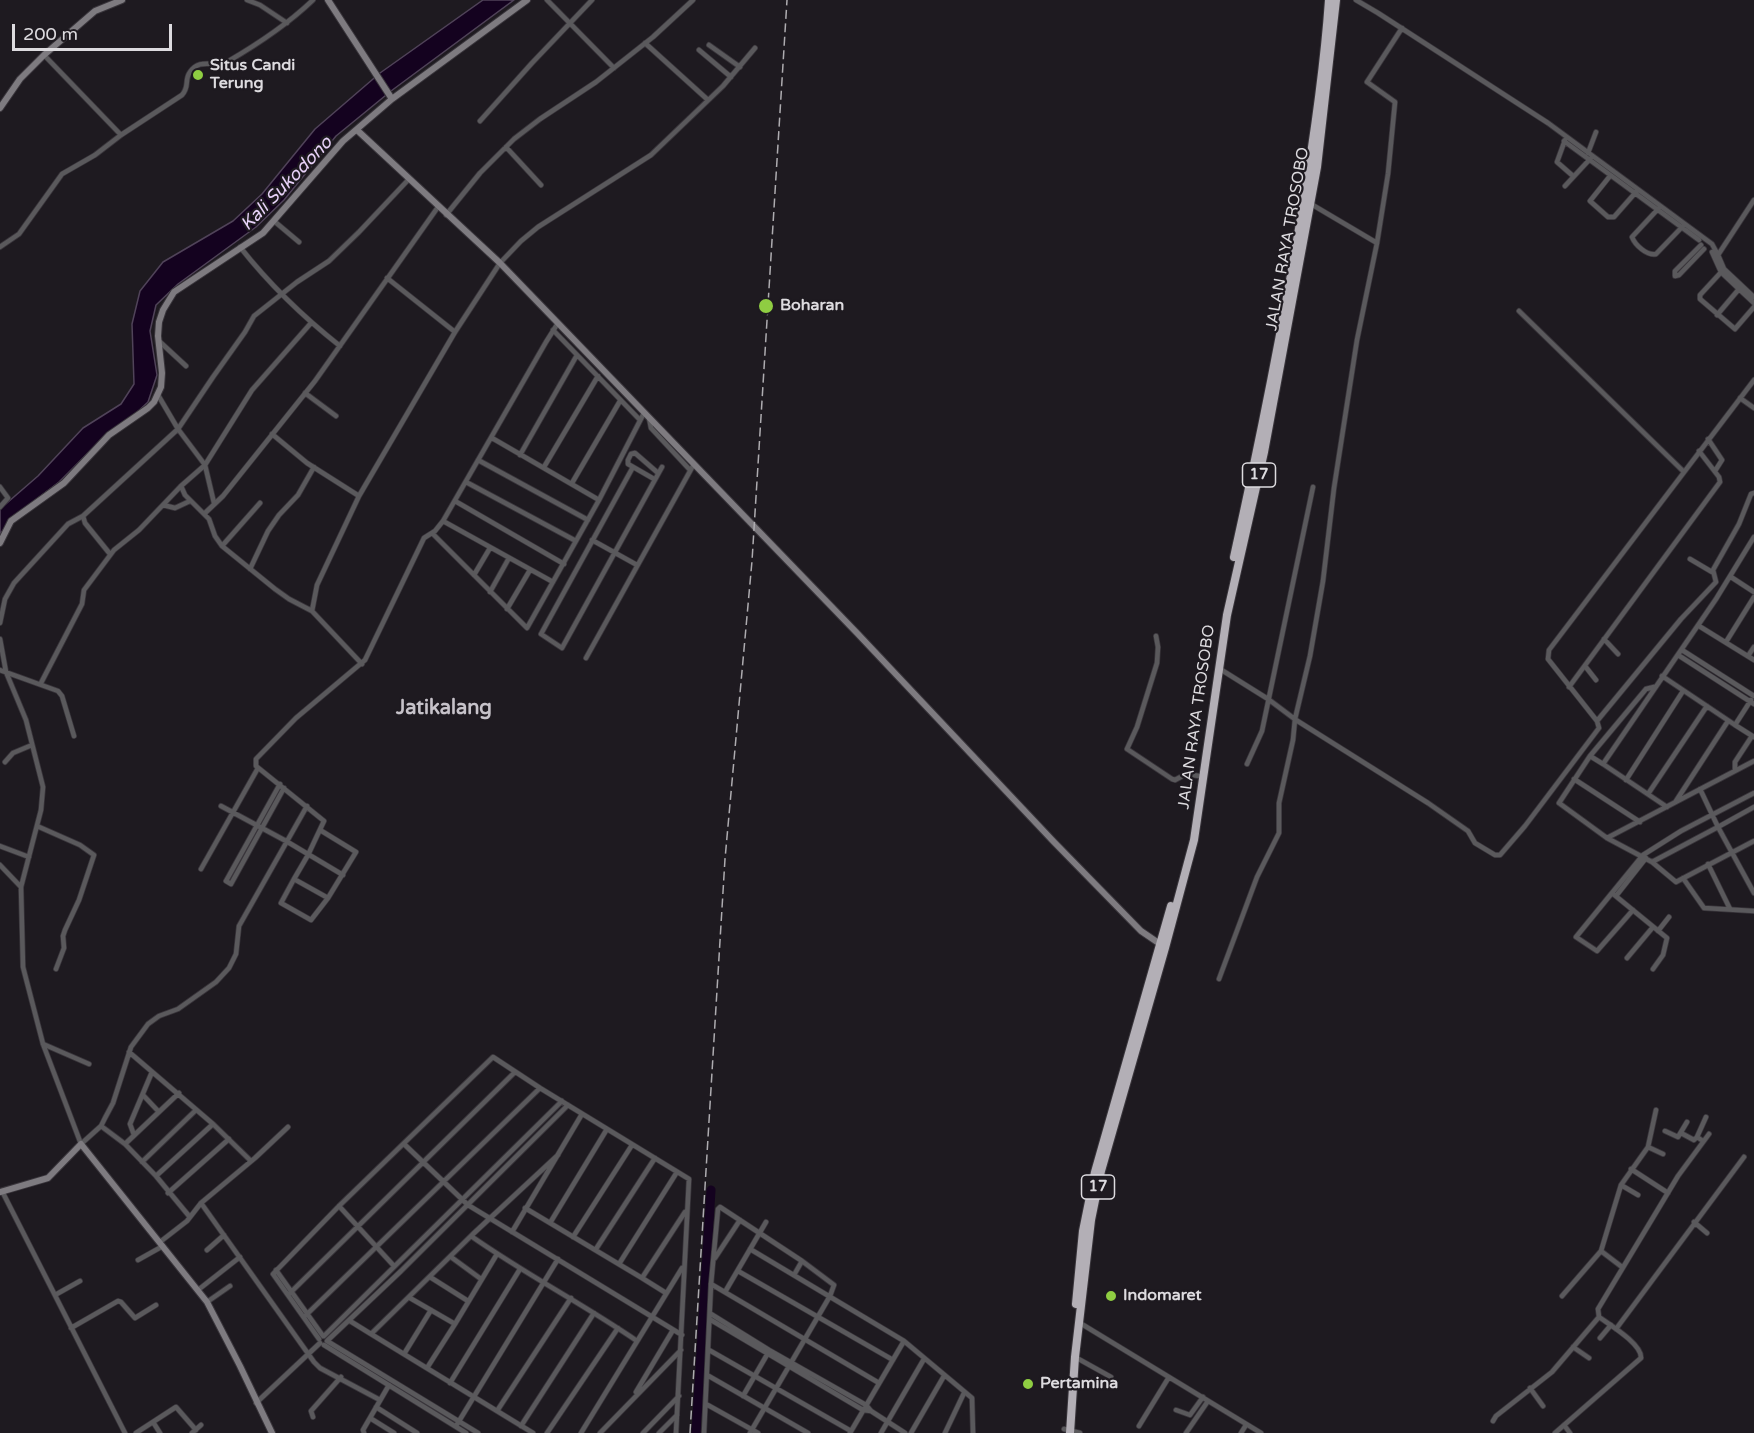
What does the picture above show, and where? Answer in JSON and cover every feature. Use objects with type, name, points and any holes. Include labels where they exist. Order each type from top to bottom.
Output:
[{"type":"highway","name":"JALAN RAYA TROSOBO","points":[[1067,1431],[1085,1216],[1112,1110],[1160,945],[1194,840],[1225,596],[1256,459],[1292,270],[1319,105],[1329,0]]},
{"type":"highway","name":"JALAN RAYA TROSOBO","points":[[1067,1431],[1091,1220],[1101,1171],[1189,837],[1195,775],[1227,615],[1264,452],[1311,204],[1336,0]]},
{"type":"main road","points":[[0,108],[20,79],[44,55],[95,11],[122,0]]},
{"type":"main road","points":[[328,0],[390,97]]},
{"type":"main road","points":[[0,543],[11,521],[64,483],[101,442],[148,408],[158,395],[162,373],[159,322],[174,292],[263,232],[334,149],[390,97],[527,0]]},
{"type":"main road","points":[[357,130],[500,263],[692,467],[857,633],[1004,791],[1149,937],[1160,945]]},
{"type":"main road","points":[[1,1192],[48,1179],[81,1144],[207,1302],[272,1433]]},
{"type":"street","points":[[247,0],[260,5],[287,23]]},
{"type":"street","points":[[0,247],[19,234],[62,174],[95,155],[182,95],[187,86],[189,73],[197,66],[205,63],[217,65],[227,62],[260,43],[313,0]]},
{"type":"street","points":[[547,0],[614,68]]},
{"type":"street","points":[[480,121],[592,0]]},
{"type":"street","points":[[446,215],[480,173],[506,147],[540,119],[614,68],[693,0]]},
{"type":"street","points":[[1356,0],[1548,123],[1565,139],[1683,225],[1716,252],[1723,270],[1754,305],[1735,328],[1717,315],[1699,297],[1723,270]]},
{"type":"street","points":[[1219,979],[1257,877],[1279,833],[1279,803],[1322,592],[1334,488],[1357,340],[1377,243],[1388,174],[1395,105],[1392,98],[1367,82],[1402,28]]},
{"type":"street","points":[[645,43],[708,100]]},
{"type":"street","points":[[709,45],[740,67]]},
{"type":"street","points":[[699,50],[731,77]]},
{"type":"street","points":[[312,610],[317,585],[358,496],[455,332],[500,263],[538,227],[651,155],[731,77],[753,50]]},
{"type":"street","points":[[44,55],[121,135]]},
{"type":"street","points":[[1565,186],[1590,157],[1596,132]]},
{"type":"street","points":[[1565,139],[1557,162],[1574,176]]},
{"type":"street","points":[[506,147],[541,185]]},
{"type":"street","points":[[1590,157],[1610,176],[1637,191],[1658,209],[1683,225]]},
{"type":"street","points":[[1610,176],[1590,201],[1608,217],[1614,217],[1637,191]]},
{"type":"street","points":[[0,623],[5,599],[14,583],[68,524],[82,516],[178,429],[254,316],[333,257],[409,179]]},
{"type":"street","points":[[1716,252],[1754,200]]},
{"type":"street","points":[[1311,204],[1377,243]]},
{"type":"street","points":[[204,514],[214,502],[223,496],[305,393],[438,207]]},
{"type":"street","points":[[1658,209],[1632,237],[1647,254],[1656,254],[1683,225]]},
{"type":"street","points":[[274,221],[299,242]]},
{"type":"street","points":[[1701,242],[1716,252]]},
{"type":"street","points":[[1701,242],[1679,275],[1675,276],[1675,271],[1701,242]]},
{"type":"street","points":[[240,247],[282,295],[311,323],[340,346]]},
{"type":"street","points":[[1723,270],[1754,297]]},
{"type":"street","points":[[387,278],[455,332]]},
{"type":"street","points":[[1717,315],[1739,289]]},
{"type":"street","points":[[1520,311],[1683,471]]},
{"type":"street","points":[[41,683],[82,604],[84,590],[110,554],[139,530],[181,486],[205,465],[252,390],[311,323]]},
{"type":"street","points":[[277,910],[324,821],[258,768],[255,762],[258,755],[333,686],[362,664],[424,538],[432,534],[443,521],[558,323]]},
{"type":"street","points":[[432,534],[527,628],[645,417],[620,401],[553,330]]},
{"type":"street","points":[[159,342],[186,366]]},
{"type":"street","points":[[520,455],[577,355]]},
{"type":"street","points":[[544,467],[598,376]]},
{"type":"street","points":[[1218,664],[1297,720],[1470,832],[1475,843],[1498,856],[1502,854],[1600,726],[1548,659],[1549,650],[1753,382]]},
{"type":"street","points":[[305,393],[336,416]]},
{"type":"street","points":[[158,395],[178,429],[205,465],[214,502]]},
{"type":"street","points":[[1740,398],[1754,408]]},
{"type":"street","points":[[572,483],[620,401]]},
{"type":"street","points":[[272,434],[314,467],[358,496]]},
{"type":"street","points":[[492,438],[598,500]]},
{"type":"street","points":[[1708,439],[1722,460],[1715,471]]},
{"type":"street","points":[[1569,687],[1720,482],[1715,471],[1699,451]]},
{"type":"street","points":[[654,479],[628,464],[631,454],[635,453],[658,473]]},
{"type":"street","points":[[478,460],[588,520]]},
{"type":"street","points":[[250,568],[268,531],[298,495],[314,467]]},
{"type":"street","points":[[633,467],[541,634],[562,648],[662,467]]},
{"type":"street","points":[[586,658],[692,467]]},
{"type":"street","points":[[466,482],[576,541]]},
{"type":"street","points":[[181,486],[190,501],[209,519],[215,536],[222,546],[289,599],[312,610],[362,664]]},
{"type":"street","points":[[0,487],[8,498],[0,507]]},
{"type":"street","points":[[1247,764],[1262,731],[1313,487]]},
{"type":"street","points":[[1712,572],[1754,493]]},
{"type":"street","points":[[163,505],[175,508],[190,501]]},
{"type":"street","points":[[455,501],[564,564]]},
{"type":"street","points":[[222,546],[260,503]]},
{"type":"street","points":[[82,516],[110,554]]},
{"type":"street","points":[[443,521],[554,582]]},
{"type":"street","points":[[1603,764],[1654,687],[1699,626],[1754,537]]},
{"type":"street","points":[[592,540],[637,565]]},
{"type":"street","points":[[474,575],[489,548]]},
{"type":"street","points":[[490,591],[509,558]]},
{"type":"street","points":[[1690,559],[1712,572],[1716,582],[1723,589]]},
{"type":"street","points":[[507,609],[530,570]]},
{"type":"street","points":[[1731,577],[1754,592]]},
{"type":"street","points":[[1597,721],[1716,582]]},
{"type":"street","points":[[1726,642],[1754,597]]},
{"type":"street","points":[[1699,626],[1754,660]]},
{"type":"street","points":[[1156,636],[1157,663],[1137,727],[1127,749],[1172,779],[1176,780],[1182,775],[1195,775]]},
{"type":"street","points":[[0,639],[6,672],[26,720],[43,787],[43,799],[21,887],[23,967],[43,1044],[81,1144],[101,1126],[113,1103],[129,1052],[148,1024],[159,1016],[178,1009],[216,982],[229,968],[236,954],[239,926],[307,806]]},
{"type":"street","points":[[1604,639],[1618,654]]},
{"type":"street","points":[[1748,656],[1754,647]]},
{"type":"street","points":[[1682,650],[1754,696],[1752,703],[1735,725]]},
{"type":"street","points":[[1678,655],[1752,703]]},
{"type":"street","points":[[1585,666],[1596,680]]},
{"type":"street","points":[[0,670],[58,691],[62,696],[74,736]]},
{"type":"street","points":[[1662,676],[1753,737],[1735,762],[1736,770]]},
{"type":"street","points":[[1654,687],[1646,688],[1590,756],[1559,804],[1608,838],[1644,856],[1675,881],[1754,841]]},
{"type":"street","points":[[1626,780],[1683,691]]},
{"type":"street","points":[[1648,795],[1707,706]]},
{"type":"street","points":[[1676,802],[1728,721]]},
{"type":"street","points":[[5,762],[13,753],[32,745]]},
{"type":"street","points":[[1590,756],[1667,807]]},
{"type":"street","points":[[1608,838],[1754,760]]},
{"type":"street","points":[[201,869],[258,768]]},
{"type":"street","points":[[1574,779],[1640,822]]},
{"type":"street","points":[[261,827],[226,882],[231,884],[261,827],[282,786]]},
{"type":"street","points":[[1700,789],[1754,893]]},
{"type":"street","points":[[1633,910],[1598,950],[1595,951],[1577,939],[1578,933],[1614,895],[1644,856],[1657,845],[1754,793]]},
{"type":"street","points":[[220,806],[261,827],[342,875]]},
{"type":"street","points":[[1652,862],[1754,807]]},
{"type":"street","points":[[37,826],[80,845],[94,855],[79,900],[64,930],[64,948],[56,969]]},
{"type":"street","points":[[281,903],[311,920],[328,898],[356,852],[320,831]]},
{"type":"street","points":[[0,846],[29,857]]},
{"type":"street","points":[[1708,864],[1730,909]]},
{"type":"street","points":[[0,865],[21,887]]},
{"type":"street","points":[[0,874],[8,875]]},
{"type":"street","points":[[1683,878],[1702,906],[1754,911]]},
{"type":"street","points":[[294,879],[328,898]]},
{"type":"street","points":[[1614,895],[1667,940],[1663,955],[1653,969]]},
{"type":"street","points":[[1658,931],[1669,917]]},
{"type":"street","points":[[1627,958],[1653,927]]},
{"type":"street","points":[[43,1044],[89,1064]]},
{"type":"street","points":[[129,1052],[179,1093],[251,1161]]},
{"type":"street","points":[[478,1433],[457,1424],[389,1385],[324,1340],[305,1316],[276,1270],[492,1057],[689,1179],[676,1433]]},
{"type":"street","points":[[134,1136],[130,1124],[152,1072]]},
{"type":"street","points":[[290,1293],[515,1072]]},
{"type":"street","points":[[305,1316],[540,1088]]},
{"type":"street","points":[[125,1144],[179,1093]]},
{"type":"street","points":[[143,1095],[159,1112]]},
{"type":"street","points":[[256,1403],[309,1355],[394,1266],[562,1101]]},
{"type":"street","points":[[324,1340],[350,1320],[568,1105]]},
{"type":"street","points":[[142,1162],[196,1110]]},
{"type":"street","points":[[1562,1296],[1601,1251],[1620,1185],[1648,1147],[1656,1110]]},
{"type":"street","points":[[512,1232],[582,1114]]},
{"type":"street","points":[[1681,1133],[1694,1140],[1706,1117]]},
{"type":"street","points":[[1665,1131],[1678,1137],[1687,1122]]},
{"type":"street","points":[[156,1176],[213,1124]]},
{"type":"street","points":[[101,1126],[125,1144],[156,1176],[189,1216]]},
{"type":"street","points":[[138,1260],[162,1244],[187,1221],[201,1203],[288,1127]]},
{"type":"street","points":[[550,1223],[607,1129]]},
{"type":"street","points":[[1493,1421],[1496,1416],[1552,1372],[1599,1317],[1598,1309],[1622,1267],[1668,1193],[1709,1134]]},
{"type":"street","points":[[1697,1137],[1703,1141]]},
{"type":"street","points":[[168,1193],[229,1139]]},
{"type":"street","points":[[404,1144],[468,1205],[682,1335]]},
{"type":"street","points":[[573,1237],[632,1145]]},
{"type":"street","points":[[1648,1147],[1663,1154]]},
{"type":"street","points":[[371,1334],[558,1155]]},
{"type":"street","points":[[1600,1338],[1614,1327],[1744,1157]]},
{"type":"street","points":[[596,1249],[655,1158]]},
{"type":"street","points":[[1630,1169],[1668,1193]]},
{"type":"street","points":[[619,1264],[677,1172]]},
{"type":"street","points":[[1620,1185],[1638,1195]]},
{"type":"street","points":[[1,1192],[125,1433]]},
{"type":"street","points":[[201,1203],[320,1368],[341,1377],[380,1400]]},
{"type":"street","points":[[339,1206],[394,1266]]},
{"type":"street","points":[[525,1208],[666,1293]]},
{"type":"street","points":[[706,1432],[711,1284],[718,1208],[722,1208],[802,1261],[833,1283],[834,1289],[751,1431]]},
{"type":"street","points":[[642,1278],[686,1210]]},
{"type":"street","points":[[714,1258],[740,1220]]},
{"type":"street","points":[[725,1292],[766,1222]]},
{"type":"street","points":[[1694,1222],[1707,1233]]},
{"type":"street","points":[[207,1250],[224,1236]]},
{"type":"street","points":[[471,1236],[637,1341]]},
{"type":"street","points":[[750,1248],[904,1341],[973,1401],[974,1432]]},
{"type":"street","points":[[1601,1251],[1622,1267]]},
{"type":"street","points":[[427,1368],[497,1254]]},
{"type":"street","points":[[198,1290],[240,1257]]},
{"type":"street","points":[[451,1257],[481,1279]]},
{"type":"street","points":[[457,1424],[558,1259]]},
{"type":"street","points":[[794,1275],[802,1261]]},
{"type":"street","points":[[581,1433],[684,1266]]},
{"type":"street","points":[[450,1383],[520,1269]]},
{"type":"street","points":[[738,1271],[893,1360]]},
{"type":"street","points":[[430,1277],[468,1300]]},
{"type":"street","points":[[55,1295],[80,1281]]},
{"type":"street","points":[[711,1284],[879,1383]]},
{"type":"street","points":[[207,1302],[230,1286]]},
{"type":"street","points":[[410,1298],[455,1324]]},
{"type":"street","points":[[497,1411],[571,1298]]},
{"type":"street","points":[[71,1328],[117,1301],[121,1302],[135,1318],[156,1305]]},
{"type":"street","points":[[404,1354],[430,1310]]},
{"type":"street","points":[[521,1426],[594,1313]]},
{"type":"street","points":[[711,1317],[905,1433]]},
{"type":"street","points":[[1555,1433],[1641,1358],[1638,1348],[1599,1317]]},
{"type":"street","points":[[350,1320],[532,1433]]},
{"type":"street","points":[[1080,1323],[1261,1433]]},
{"type":"street","points":[[547,1433],[618,1328]]},
{"type":"street","points":[[635,1395],[672,1330]]},
{"type":"street","points":[[324,1340],[457,1424],[466,1433]]},
{"type":"street","points":[[709,1350],[851,1432],[904,1341]]},
{"type":"street","points":[[1573,1347],[1589,1358]]},
{"type":"street","points":[[600,1433],[681,1350]]},
{"type":"street","points":[[743,1396],[769,1352]]},
{"type":"street","points":[[1075,1357],[1111,1377]]},
{"type":"street","points":[[881,1433],[924,1359]]},
{"type":"street","points":[[707,1375],[808,1433]]},
{"type":"street","points":[[911,1433],[944,1376]]},
{"type":"street","points":[[313,1417],[311,1411],[341,1377]]},
{"type":"street","points":[[1139,1426],[1169,1377]]},
{"type":"street","points":[[364,1433],[363,1430],[389,1385]]},
{"type":"street","points":[[1530,1388],[1543,1406]]},
{"type":"street","points":[[945,1433],[964,1393]]},
{"type":"street","points":[[643,1433],[679,1396]]},
{"type":"street","points":[[1176,1410],[1190,1415],[1203,1397]]},
{"type":"street","points":[[1186,1433],[1208,1401]]},
{"type":"street","points":[[706,1404],[758,1433]]},
{"type":"street","points":[[136,1433],[176,1407],[194,1431],[201,1425]]},
{"type":"street","points":[[376,1407],[417,1433]]},
{"type":"street","points":[[659,1433],[677,1415]]},
{"type":"street","points":[[370,1418],[394,1433]]},
{"type":"street","points":[[153,1422],[160,1433]]},
{"type":"street","points":[[1241,1433],[1246,1425]]},
{"type":"street","points":[[1564,1425],[1570,1433]]},
{"type":"street","points":[[1067,1431],[1080,1433]]},
{"type":"water","name":"Kali Sukodono","points":[[483,0],[514,0],[391,91],[336,136],[284,200],[256,227],[178,284],[156,305],[150,331],[157,375],[148,402],[102,439],[59,482],[17,514],[0,534],[0,509],[38,476],[83,428],[121,404],[134,384],[132,324],[140,291],[163,262],[233,221],[262,194],[315,129],[380,73]]},
{"type":"waterway","points":[[696,1433],[711,1190]]},
{"type":"railway","points":[[690,1433],[725,859],[752,561],[787,0]]},
{"type":"place","name":"Situs Candi Terung","points":[[198,75]]},
{"type":"place","name":"Boharan","points":[[766,306]]},
{"type":"place","name":"Indomaret","points":[[1111,1296]]},
{"type":"place","name":"Pertamina","points":[[1028,1384]]},
{"type":"district","name":"Jatikalang","points":[[444,709]]}]
